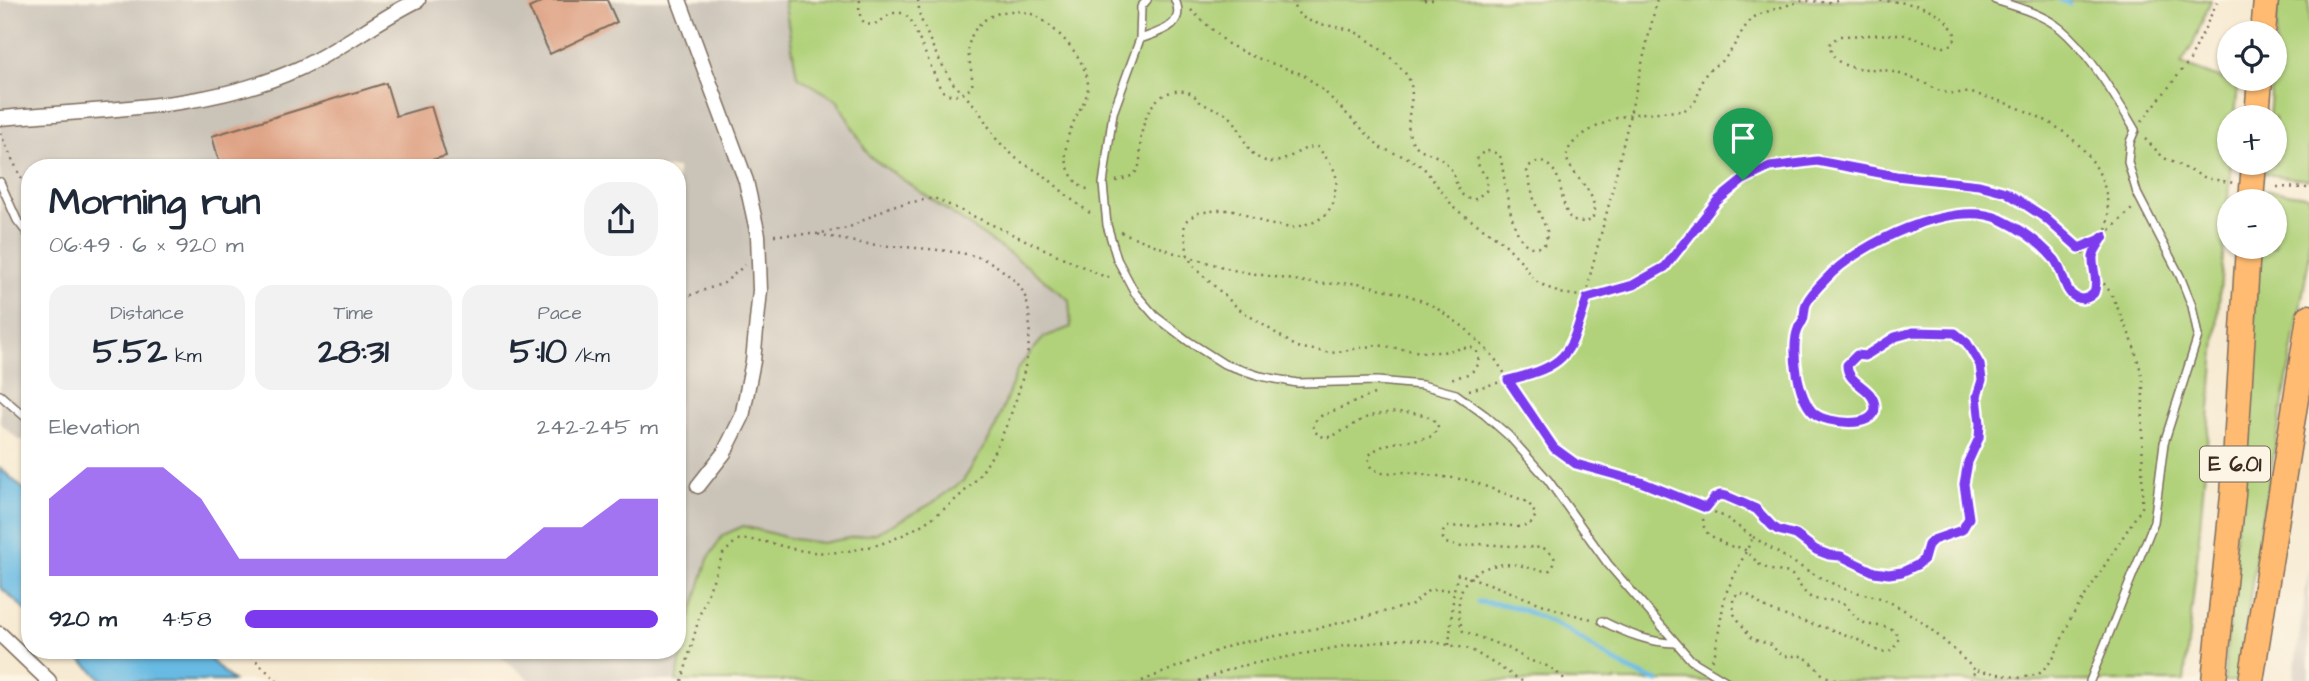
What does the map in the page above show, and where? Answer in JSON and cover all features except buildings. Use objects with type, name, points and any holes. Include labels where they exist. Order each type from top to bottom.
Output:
[{"type":"highway","points":[[2264,21],[2266,0]]},
{"type":"highway","name":"E 6.01","points":[[2214,681],[2233,495],[2247,259]]},
{"type":"highway","name":"E 6.01","points":[[2250,681],[2309,317]]},
{"type":"street","points":[[0,118],[135,107],[212,96],[253,86],[299,69],[418,0]]},
{"type":"street","points":[[679,0],[746,181],[758,235],[760,290],[753,360],[742,417],[724,453],[698,486]]},
{"type":"street","points":[[0,634],[21,654]]},
{"type":"street","points":[[26,659],[49,681]]},
{"type":"lane","points":[[1147,0],[1142,7],[1140,39],[1113,113],[1103,184],[1107,225],[1117,259],[1135,293],[1155,316],[1224,364],[1260,376],[1297,383],[1398,382],[1433,386],[1456,394],[1509,436],[1548,480],[1608,564],[1691,660],[1726,681]]},
{"type":"lane","points":[[1996,0],[2027,11],[2060,28],[2114,93],[2135,130],[2127,162],[2141,200],[2180,276],[2192,306],[2199,336],[2164,443],[2154,522],[2090,681]]},
{"type":"lane","points":[[1140,39],[1170,28],[1178,15],[1176,4]]},
{"type":"lane","points":[[0,183],[21,225]]},
{"type":"lane","points":[[0,395],[21,413]]},
{"type":"lane","points":[[1602,621],[1657,643],[1676,643]]},
{"type":"path","points":[[860,0],[859,15],[861,21],[866,24],[877,23],[897,12],[910,18],[941,89],[947,94],[964,94],[972,87],[974,78],[970,40],[977,28],[989,18],[1004,11],[1019,9],[1035,15],[1052,27],[1072,48],[1088,88],[1085,100],[1070,128],[1065,152],[1068,167],[1077,183],[1084,189],[1096,191],[1103,184],[1130,177],[1137,172],[1140,166],[1141,135],[1149,110],[1168,92],[1190,93],[1204,105],[1223,111],[1233,120],[1253,154],[1262,160],[1272,163],[1308,146],[1318,147],[1333,167],[1337,179],[1333,204],[1325,216],[1292,228],[1267,223],[1234,210],[1198,213],[1187,220],[1184,228],[1188,257],[1196,269],[1238,309],[1297,346],[1331,353],[1377,345],[1421,352],[1470,347],[1476,350],[1479,356],[1475,371],[1433,386]]},
{"type":"path","points":[[918,0],[920,17],[935,52],[952,82],[977,108],[997,140],[1018,160],[1045,176],[1107,225],[1136,239],[1237,271],[1319,284],[1358,283],[1411,296],[1434,307],[1465,328],[1493,356],[1554,448],[1576,464],[1641,482],[1725,517],[1807,570],[1845,589],[1885,600],[1924,625],[1975,670],[2021,678],[2039,674],[2053,659],[2071,618],[2142,507],[2143,379],[2133,343],[2111,293],[2079,248],[2044,217],[2006,192],[1979,185],[1896,176],[1817,161],[1770,167],[1743,180],[1717,201],[1665,267],[1633,285],[1587,298],[1559,293],[1535,281],[1503,242],[1455,209],[1423,167],[1381,148],[1325,92],[1304,75],[1228,44],[1191,10],[1176,4]]},
{"type":"path","points":[[1292,0],[1293,6],[1306,19],[1318,25],[1346,28],[1358,34],[1404,72],[1413,90],[1409,120],[1410,138],[1423,152],[1447,163],[1453,172],[1459,193],[1466,199],[1474,200],[1486,191],[1487,178],[1477,159],[1481,153],[1494,151],[1500,156],[1513,220],[1521,238],[1532,249],[1544,245],[1548,233],[1528,182],[1529,166],[1539,160],[1553,167],[1567,216],[1573,221],[1592,220],[1594,213],[1590,193],[1567,161],[1569,146],[1585,134],[1616,119],[1682,111],[1690,107],[1699,95],[1702,79],[1725,58],[1746,25],[1756,16],[1803,1],[1826,3],[1840,0]]},
{"type":"path","points":[[1424,0],[1434,0]]},
{"type":"path","points":[[1456,394],[1537,373],[1559,362],[1573,342],[1587,298],[1591,271],[1657,0]]},
{"type":"path","points":[[1842,681],[1824,677],[1802,656],[1786,656],[1778,653],[1772,645],[1752,639],[1734,614],[1733,599],[1738,593],[1746,593],[1766,608],[1859,640],[1878,652],[1893,650],[1899,638],[1896,632],[1891,627],[1859,621],[1844,604],[1837,601],[1813,598],[1805,593],[1790,573],[1760,565],[1745,550],[1728,546],[1708,534],[1703,518],[1706,508],[1714,498],[1726,496],[1756,509],[1778,530],[1796,535],[1816,550],[1841,556],[1874,572],[1902,572],[1924,559],[1928,545],[1933,540],[1962,530],[1969,518],[1964,484],[1968,462],[1979,438],[1980,424],[1976,403],[1982,380],[1980,365],[1967,343],[1955,333],[1913,332],[1895,337],[1865,356],[1857,355],[1847,365],[1850,377],[1869,391],[1875,407],[1873,414],[1866,420],[1833,422],[1815,415],[1804,401],[1798,382],[1796,341],[1807,303],[1835,270],[1883,237],[1931,220],[1971,214],[1996,217],[2024,231],[2055,260],[2071,294],[2078,299],[2090,297],[2097,285],[2094,252],[2104,236],[2108,211],[2094,163],[2079,144],[2037,115],[1973,93],[1946,93],[1922,81],[1885,70],[1849,66],[1833,57],[1830,43],[1839,36],[1901,34],[1944,47],[1953,44],[1956,36],[1951,24],[1938,14],[1907,3],[1869,0]]},
{"type":"path","points":[[2218,0],[2190,60],[2135,130],[2164,158],[2236,189]]},
{"type":"path","points":[[0,133],[21,178]]},
{"type":"path","points":[[2277,187],[2309,188]]},
{"type":"path","points":[[758,235],[816,234],[848,228],[891,206],[934,198],[1103,276],[1128,280]]},
{"type":"path","points":[[2079,248],[2099,240],[2141,200]]},
{"type":"path","points":[[682,681],[700,614],[723,554],[737,540],[755,538],[806,551],[838,552],[883,543],[926,523],[972,484],[1000,442],[1021,387],[1029,344],[1028,305],[1017,282],[989,261],[968,255],[865,244],[816,234]]},
{"type":"path","points":[[686,297],[724,282],[758,254]]},
{"type":"path","points":[[1398,382],[1321,416],[1315,420],[1313,427],[1319,436],[1325,438],[1338,435],[1367,417],[1379,414],[1400,412],[1431,417],[1438,427],[1433,436],[1378,449],[1368,457],[1371,468],[1382,473],[1406,471],[1468,480],[1528,502],[1536,515],[1530,525],[1453,526],[1447,527],[1443,532],[1446,544],[1459,547],[1479,544],[1543,548],[1552,552],[1555,558],[1550,570],[1500,565],[1469,577],[1460,594],[1459,622],[1464,631],[1550,667],[1567,681]]},
{"type":"path","points":[[1707,670],[1715,653],[1725,595],[1753,537]]},
{"type":"path","points":[[1449,645],[1458,574],[1493,584],[1569,614],[1602,621]]},
{"type":"path","points":[[1142,681],[1234,644],[1323,627],[1412,605],[1429,590],[1454,590]]},
{"type":"path","points":[[1199,681],[1236,667],[1344,646],[1405,639],[1470,649],[1522,681]]},
{"type":"path","points":[[255,659],[277,680]]},
{"type":"path","points":[[1970,681],[1975,670]]},
{"type":"shaded area","points":[[0,0],[784,0],[797,76],[837,100],[869,156],[1027,266],[1069,300],[1071,327],[1044,337],[1018,368],[994,431],[963,481],[930,505],[876,533],[822,543],[793,539],[692,611],[686,637],[686,159],[21,159],[21,440],[0,423]]},
{"type":"shaded area","points":[[2309,566],[2309,681],[2293,681]]},
{"type":"shaded area","points":[[504,659],[681,659],[676,681],[531,681]]},
{"type":"green space","points":[[784,0],[2211,0],[2193,44],[2181,64],[2217,77],[2217,91],[2237,91],[2236,105],[2217,105],[2217,175],[2230,175],[2229,189],[2217,189],[2217,259],[2223,259],[2184,681],[676,681],[681,659],[686,659],[686,637],[708,559],[723,535],[743,526],[793,539],[822,543],[876,533],[929,505],[963,481],[994,431],[1018,368],[1044,337],[1071,327],[1069,300],[1027,266],[869,156],[837,100],[797,76]]},
{"type":"green space","points":[[2277,0],[2309,0],[2309,180],[2272,175],[2287,175],[2287,105],[2270,105],[2271,91],[2287,91],[2287,21],[2276,21]]},
{"type":"green space","points":[[2287,193],[2309,196],[2309,259],[2259,535],[2238,681],[2224,681],[2258,259],[2287,259]]},
{"type":"water","points":[[0,468],[21,487],[21,606],[0,587]]},
{"type":"water","points":[[80,659],[210,659],[233,681],[104,681]]},
{"type":"waterway","points":[[2060,0],[2069,3]]},
{"type":"waterway","points":[[1478,602],[1505,605],[1533,614],[1574,635],[1626,668],[1658,681]]},
{"type":"route","points":[[1817,161],[1896,176],[1979,185],[2006,192],[2044,217],[2079,248],[2104,236],[2094,252],[2093,259],[2097,285],[2094,293],[2084,299],[2078,299],[2071,294],[2055,260],[2024,231],[1996,217],[1971,214],[1931,220],[1883,237],[1835,270],[1807,303],[1796,341],[1798,382],[1804,401],[1815,415],[1833,422],[1866,420],[1873,414],[1875,407],[1869,391],[1850,377],[1847,365],[1857,355],[1865,356],[1895,337],[1928,331],[1955,333],[1967,343],[1980,365],[1982,380],[1976,403],[1980,424],[1979,438],[1968,462],[1964,484],[1969,518],[1962,530],[1933,540],[1928,545],[1924,559],[1902,572],[1874,572],[1841,556],[1816,550],[1796,535],[1772,526],[1756,509],[1726,496],[1714,498],[1706,508],[1641,482],[1576,464],[1554,448],[1508,380],[1537,373],[1559,362],[1573,342],[1587,298],[1633,285],[1665,267],[1717,201],[1743,180],[1770,167],[1817,161]]}]
